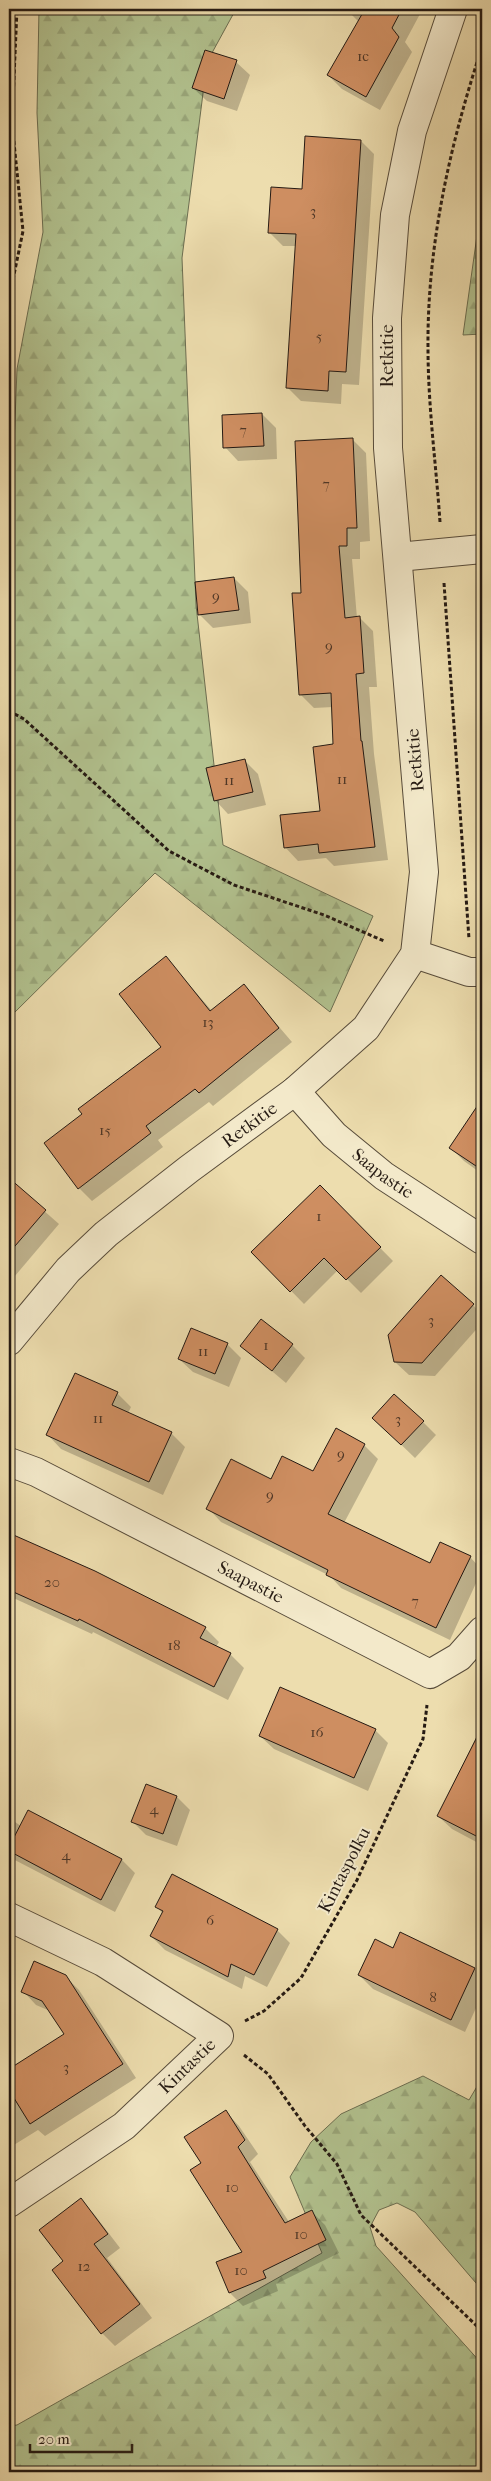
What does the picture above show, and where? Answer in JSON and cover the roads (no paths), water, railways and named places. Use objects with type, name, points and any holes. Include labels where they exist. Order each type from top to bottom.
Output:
[{"type":"street","name":"Retkitie","points":[[9,1341],[68,1270],[106,1234],[189,1169],[295,1091],[366,1028],[415,954],[424,872],[388,438],[387,318],[395,215],[412,131],[453,9]]},
{"type":"street","points":[[398,557],[482,549]]},
{"type":"street","points":[[415,954],[476,972]]},
{"type":"street","name":"Saapastie","points":[[295,1091],[334,1135],[384,1176],[482,1240]]},
{"type":"street","name":"Saapastie","points":[[9,1462],[36,1472],[430,1674],[459,1657],[482,1630]]},
{"type":"street","name":"Kintastie","points":[[9,1917],[103,1962],[219,2036],[124,2126],[9,2203]]}]
